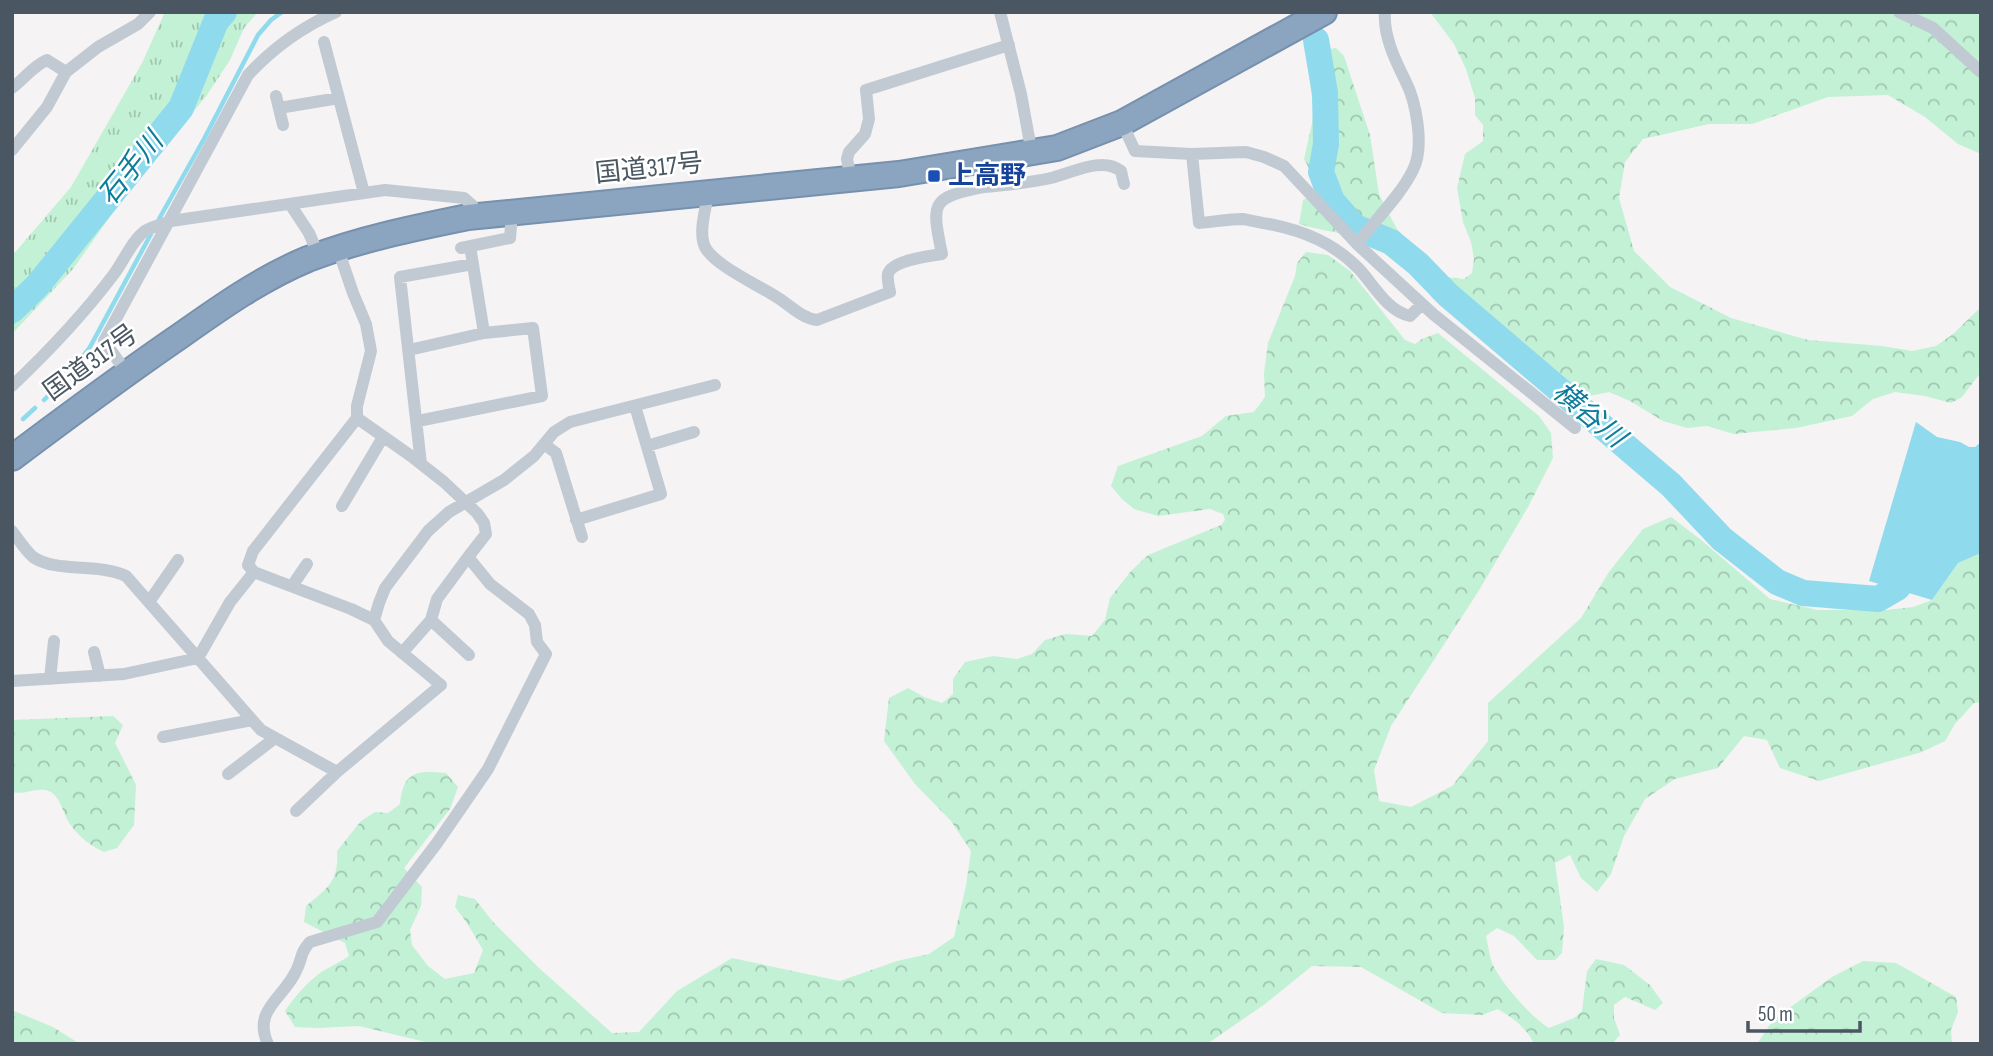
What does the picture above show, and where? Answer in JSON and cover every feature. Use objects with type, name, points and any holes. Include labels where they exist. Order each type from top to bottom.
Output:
[{"type":"highway","name":"国道317号","points":[[13,454],[233,298],[307,260],[405,230],[476,216],[899,174],[1057,148],[1122,123],[1324,12]]},
{"type":"street","points":[[12,150],[47,107],[66,72],[98,47],[138,24],[150,12]]},
{"type":"street","points":[[127,373],[104,341],[248,75],[270,52],[336,12]]},
{"type":"street","points":[[1000,12],[1021,94],[1032,154]]},
{"type":"street","points":[[1359,241],[1414,169],[1418,153],[1416,113],[1407,82],[1396,64],[1386,28],[1385,12]]},
{"type":"street","points":[[1899,12],[1933,28],[1981,72]]},
{"type":"street","points":[[324,42],[364,193]]},
{"type":"street","points":[[850,179],[847,159],[849,152],[865,134],[869,119],[866,90],[1009,45]]},
{"type":"street","points":[[12,88],[26,78],[37,64],[47,60],[66,72]]},
{"type":"street","points":[[283,125],[277,102],[339,98]]},
{"type":"street","points":[[1122,123],[1135,151],[1192,154],[1246,152],[1284,166],[1422,304],[1576,428]]},
{"type":"street","points":[[1192,154],[1199,223],[1242,219],[1295,229],[1340,251],[1393,308],[1403,315],[1410,316],[1422,304]]},
{"type":"street","points":[[980,162],[984,187]]},
{"type":"street","points":[[708,193],[702,237],[706,248],[747,282],[775,296],[809,319],[817,320],[890,292],[888,274],[892,267],[905,261],[942,254],[936,225],[937,209],[941,200],[953,193],[1052,178],[1086,167],[1109,165],[1121,171],[1124,184]]},
{"type":"street","points":[[12,386],[47,353],[87,307],[146,230],[171,221],[385,190],[464,198],[472,205],[476,216]]},
{"type":"street","points":[[290,204],[309,233],[328,253],[353,293],[366,324],[371,351],[356,406],[357,418],[253,551],[248,565],[254,572],[351,609],[374,621],[388,642],[441,685],[337,772],[296,811]]},
{"type":"street","points":[[484,333],[473,264],[465,247],[510,239],[512,214]]},
{"type":"street","points":[[421,464],[400,277],[473,264]]},
{"type":"street","points":[[409,350],[484,333],[533,328],[542,396],[418,421]]},
{"type":"street","points":[[374,621],[385,588],[428,531],[449,512],[504,480],[534,456],[554,432],[570,422],[715,385]]},
{"type":"street","points":[[576,520],[661,494],[635,406]]},
{"type":"street","points":[[357,418],[421,464],[465,502],[484,523],[486,534],[437,598],[431,620],[402,653]]},
{"type":"street","points":[[647,446],[694,432]]},
{"type":"street","points":[[342,506],[383,437]]},
{"type":"street","points":[[544,444],[556,453],[582,537]]},
{"type":"street","points":[[12,531],[33,556],[49,564],[114,570],[126,576],[261,730],[337,772]]},
{"type":"street","points":[[268,1044],[264,1037],[263,1023],[268,1009],[296,971],[302,950],[310,942],[377,922],[437,843],[488,769],[546,654],[537,642],[535,625],[529,614],[490,584],[468,557]]},
{"type":"street","points":[[149,602],[178,560]]},
{"type":"street","points":[[292,586],[307,564]]},
{"type":"street","points":[[12,681],[124,674],[198,658],[230,602],[254,572]]},
{"type":"street","points":[[431,620],[469,655]]},
{"type":"street","points":[[50,679],[54,640]]},
{"type":"street","points":[[94,652],[100,676]]},
{"type":"street","points":[[163,737],[252,720]]},
{"type":"street","points":[[228,774],[275,738]]},
{"type":"green space","points":[[165,12],[258,12],[244,28],[230,60],[207,95],[124,197],[73,269],[12,334],[12,256],[71,187],[142,63]]},
{"type":"green space","points":[[1430,12],[1981,12],[1981,154],[1958,144],[1925,117],[1888,95],[1828,97],[1752,124],[1709,124],[1643,139],[1625,162],[1619,198],[1634,251],[1670,287],[1731,318],[1808,340],[1912,351],[1936,346],[1981,307],[1981,372],[1962,397],[1951,403],[1895,392],[1873,399],[1852,416],[1796,428],[1734,434],[1707,426],[1687,428],[1663,421],[1609,392],[1590,396],[1573,406],[1564,403],[1433,299],[1417,277],[1397,259],[1360,239],[1299,224],[1303,200],[1317,193],[1318,185],[1304,159],[1314,114],[1309,74],[1311,57],[1336,48],[1344,56],[1370,135],[1379,194],[1397,229],[1446,277],[1464,279],[1472,273],[1474,259],[1471,242],[1463,222],[1457,188],[1465,154],[1483,141],[1483,125],[1475,115],[1475,98],[1466,69],[1454,44]]},
{"type":"green space","points":[[1306,252],[1328,255],[1350,271],[1405,340],[1415,344],[1438,333],[1539,416],[1551,433],[1553,458],[1528,507],[1478,592],[1391,726],[1374,770],[1379,801],[1411,807],[1452,786],[1488,741],[1488,703],[1581,618],[1609,572],[1643,529],[1671,517],[1770,599],[1817,610],[1887,610],[1913,607],[1932,600],[1958,563],[1981,553],[1981,702],[1974,703],[1955,724],[1945,741],[1922,752],[1819,781],[1780,768],[1767,740],[1744,736],[1718,768],[1675,779],[1645,799],[1624,836],[1611,874],[1597,892],[1581,878],[1570,855],[1555,863],[1564,927],[1562,953],[1555,960],[1537,960],[1514,936],[1497,928],[1486,936],[1492,963],[1502,980],[1526,1008],[1549,1028],[1574,1018],[1582,1011],[1587,971],[1596,959],[1624,965],[1650,985],[1663,1003],[1655,1010],[1625,997],[1614,1005],[1614,1018],[1620,1035],[1612,1044],[1534,1044],[1519,1023],[1498,1009],[1482,1015],[1442,1013],[1361,967],[1312,966],[1265,1004],[1207,1044],[434,1044],[359,1026],[295,1027],[285,1011],[319,974],[349,956],[345,943],[304,922],[306,906],[334,877],[337,851],[361,821],[375,812],[388,813],[400,804],[404,785],[413,775],[419,773],[446,773],[458,787],[450,809],[404,868],[422,887],[421,906],[410,930],[412,945],[428,966],[445,979],[474,973],[483,950],[455,907],[458,895],[475,899],[493,922],[539,968],[612,1033],[639,1032],[677,991],[732,958],[840,981],[897,961],[929,954],[954,937],[971,851],[951,821],[915,784],[884,741],[889,698],[908,688],[942,703],[953,694],[953,679],[965,662],[993,656],[1017,659],[1032,654],[1045,640],[1066,634],[1092,636],[1105,620],[1110,598],[1131,571],[1148,555],[1221,525],[1225,520],[1223,514],[1210,509],[1158,516],[1134,509],[1111,486],[1118,466],[1202,436],[1226,416],[1254,412],[1265,397],[1264,373],[1268,343],[1295,276],[1297,263]]},
{"type":"green space","points":[[113,716],[123,725],[115,743],[136,785],[134,825],[117,848],[104,852],[77,833],[67,820],[55,795],[45,790],[12,792],[12,720]]},
{"type":"green space","points":[[1863,961],[1896,963],[1956,997],[1958,1012],[1951,1030],[1952,1044],[1757,1044],[1773,1020],[1832,977]]},
{"type":"green space","points":[[14,1011],[53,1027],[80,1044],[12,1044]]},
{"type":"water","points":[[1916,422],[1937,437],[1969,447],[1975,447],[1981,442],[1981,553],[1958,563],[1932,600],[1869,581]]},
{"type":"waterway","name":"石手川","points":[[12,310],[37,286],[181,108],[216,21],[224,12]]},
{"type":"waterway","points":[[159,219],[258,35],[282,12]]},
{"type":"waterway","name":"横谷川","points":[[1316,40],[1325,93],[1326,144],[1321,172],[1332,201],[1355,227],[1391,242],[1418,264],[1448,295],[1671,485],[1722,539],[1777,582],[1803,593],[1878,599],[1897,588],[1920,561]]},
{"type":"waterway","points":[[44,400],[67,377],[90,347],[151,234]]},
{"type":"waterway","points":[[23,419],[35,408]]},
{"type":"place","name":"上高野","points":[[934,176]]}]
